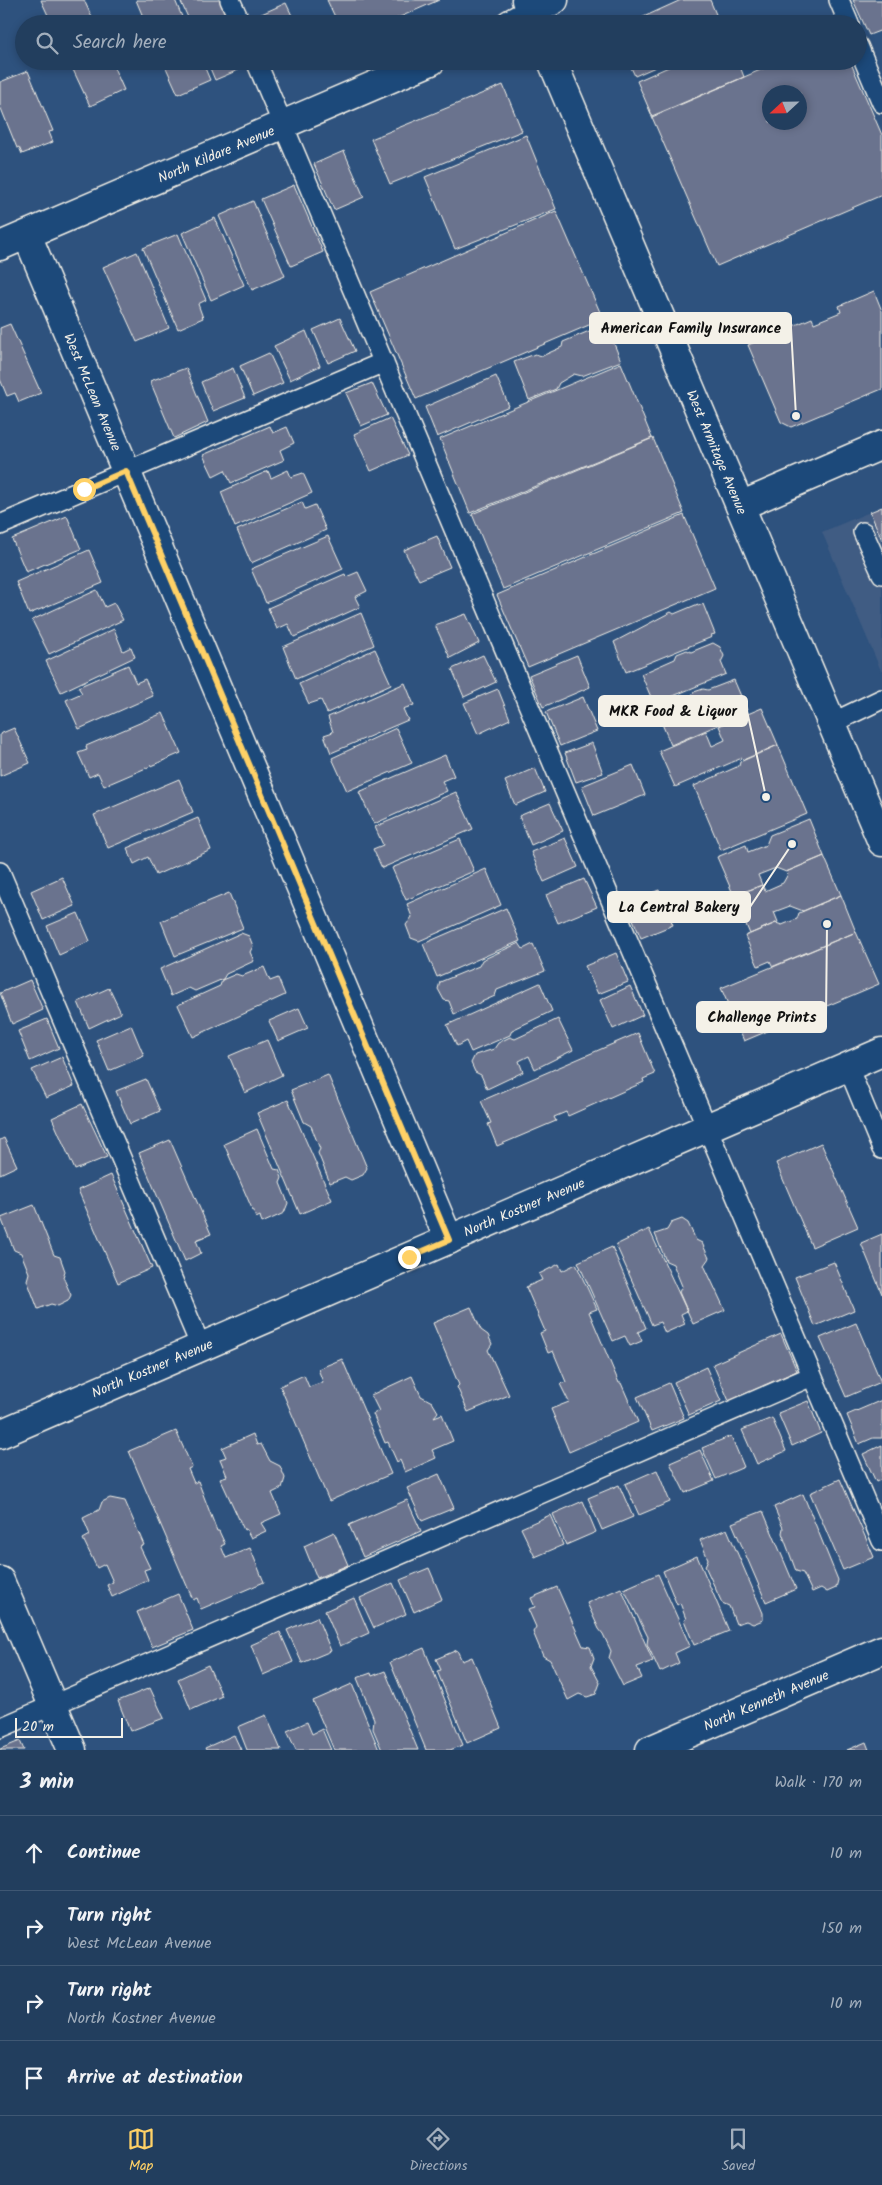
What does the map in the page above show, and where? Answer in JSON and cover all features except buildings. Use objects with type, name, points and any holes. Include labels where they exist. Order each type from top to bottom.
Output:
[{"type":"street","name":"North Kildare Avenue","points":[[0,246],[410,70]]},
{"type":"street","name":"West Armitage Avenue","points":[[556,70],[882,842]]},
{"type":"street","name":"West McLean Avenue","points":[[28,235],[449,1240]]},
{"type":"street","points":[[740,506],[882,445]]},
{"type":"street","name":"North Kostner Avenue","points":[[0,1434],[882,1052]]},
{"type":"street","points":[[0,1581],[72,1750]]},
{"type":"street","name":"North Kenneth Avenue","points":[[650,1750],[882,1650]]},
{"type":"lane","points":[[230,0],[236,15]]},
{"type":"lane","points":[[839,0],[845,15]]},
{"type":"lane","points":[[867,67],[882,102]]},
{"type":"lane","points":[[260,70],[882,1541]]},
{"type":"lane","points":[[0,525],[384,362]]},
{"type":"lane","points":[[863,532],[882,574]]},
{"type":"lane","points":[[832,723],[882,699]]},
{"type":"lane","points":[[0,872],[201,1347]]},
{"type":"lane","points":[[848,1067],[882,1149]]},
{"type":"lane","points":[[0,1728],[812,1376]]},
{"type":"shaded area","points":[[882,507],[882,673],[822,532]]},
{"type":"place","name":"American Family Insurance","points":[[796,416]]},
{"type":"place","name":"MKR Food & Liquor","points":[[766,797]]},
{"type":"place","name":"La Central Bakery","points":[[792,844]]},
{"type":"place","name":"Challenge Prints","points":[[827,924]]},
{"type":"route","points":[[84,489],[126,471],[449,1240],[409,1257]]}]
